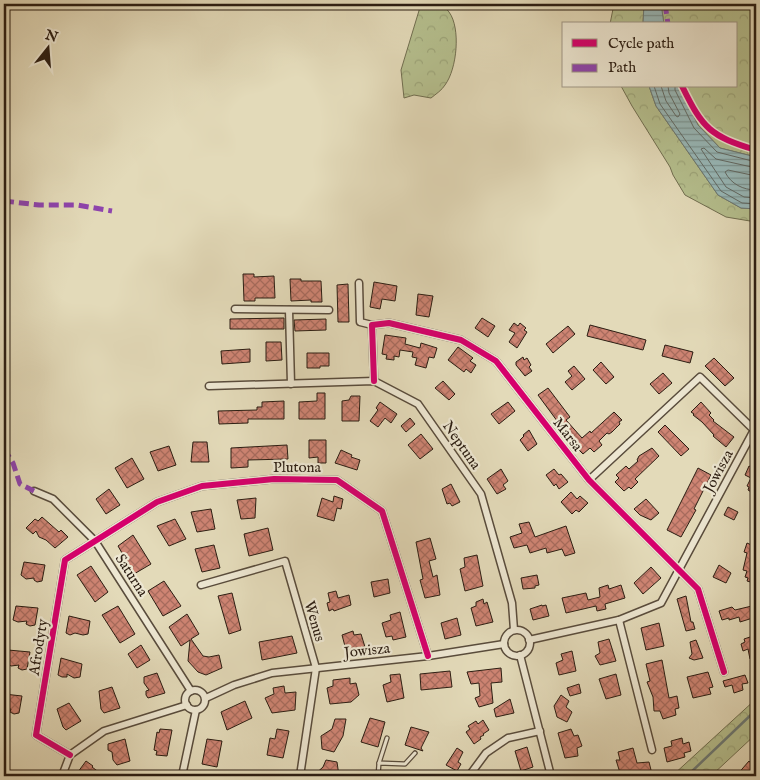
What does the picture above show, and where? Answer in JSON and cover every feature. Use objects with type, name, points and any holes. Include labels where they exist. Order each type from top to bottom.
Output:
[{"type":"street","points":[[359,283],[360,322],[372,325],[374,381]]},
{"type":"street","points":[[235,309],[329,310]]},
{"type":"street","points":[[289,310],[291,384]]},
{"type":"street","name":"Marsa","points":[[372,325],[389,323],[461,340],[496,361],[589,480],[698,590],[724,672]]},
{"type":"street","name":"Jowisza","points":[[529,640],[619,620],[661,603],[754,430],[700,377],[589,480]]},
{"type":"street","name":"Neptuna","points":[[209,386],[374,381],[418,404],[481,494],[512,603],[514,630]]},
{"type":"street","name":"Plutona","points":[[95,541],[157,502],[202,486],[274,479],[337,480],[382,512],[428,656]]},
{"type":"street","name":"Saturna","points":[[34,491],[53,499],[95,541],[191,690]]},
{"type":"street","name":"Afrodyty","points":[[70,754],[36,735],[65,560],[95,541]]},
{"type":"street","name":"Wenus","points":[[201,585],[285,561],[316,668],[300,776]]},
{"type":"street","points":[[619,620],[652,750]]},
{"type":"street","points":[[514,630],[526,634],[529,640],[528,649],[520,655],[510,653],[504,644],[506,635],[514,630]]},
{"type":"street","name":"Jowisza","points":[[206,698],[234,685],[272,673],[428,656],[504,644]]},
{"type":"street","points":[[520,655],[551,776]]},
{"type":"street","points":[[191,690],[198,690],[206,698],[205,705],[196,710],[189,708],[185,698],[191,690]]},
{"type":"street","points":[[62,776],[70,754],[104,731],[187,705]]},
{"type":"street","points":[[182,776],[196,710]]},
{"type":"street","points":[[469,776],[486,753],[508,738],[540,731]]},
{"type":"lane","points":[[378,776],[379,763],[388,738]]},
{"type":"lane","points":[[379,763],[405,764],[415,753]]},
{"type":"green space","points":[[421,4],[440,4],[449,12],[455,28],[455,59],[445,85],[431,98],[414,95],[404,98],[401,70]]},
{"type":"green space","points":[[614,4],[644,4],[643,22],[610,22]]},
{"type":"green space","points":[[661,4],[756,4],[756,133],[753,140],[756,141],[756,157],[720,148],[698,125],[680,88],[738,88],[738,22],[664,22]]},
{"type":"green space","points":[[622,88],[650,88],[656,106],[718,195],[741,208],[756,209],[756,222],[726,217],[685,195]]},
{"type":"green space","points":[[756,699],[756,734],[711,776],[672,776]]},
{"type":"water","points":[[644,4],[661,4],[664,22],[643,22]]},
{"type":"water","points":[[650,88],[680,88],[698,125],[720,148],[756,157],[756,209],[741,208],[718,195],[656,106]]},
{"type":"building","points":[[243,274],[254,274],[254,277],[274,276],[275,298],[255,298],[255,301],[244,301]]},
{"type":"building","points":[[290,279],[321,281],[322,302],[311,302],[311,300],[291,301]]},
{"type":"building","points":[[374,282],[397,286],[395,301],[382,299],[380,309],[370,307]]},
{"type":"building","points":[[348,284],[349,322],[338,322],[337,285]]},
{"type":"building","points":[[418,294],[433,296],[429,317],[416,315]]},
{"type":"building","points":[[284,318],[284,329],[230,329],[230,319]]},
{"type":"building","points":[[482,318],[495,326],[488,337],[475,328]]},
{"type":"building","points":[[326,319],[326,330],[295,331],[294,320]]},
{"type":"building","points":[[514,323],[518,326],[520,323],[526,328],[524,330],[527,332],[517,348],[509,342],[515,333],[509,330]]},
{"type":"building","points":[[590,325],[646,340],[643,350],[587,336]]},
{"type":"building","points":[[568,326],[575,334],[553,353],[546,344]]},
{"type":"building","points":[[385,335],[406,338],[405,344],[420,348],[421,343],[437,348],[434,358],[429,357],[426,368],[415,365],[417,358],[412,357],[413,352],[400,350],[399,357],[394,356],[394,360],[386,359],[387,355],[382,354]]},
{"type":"building","points":[[266,342],[281,342],[282,360],[266,361]]},
{"type":"building","points":[[665,345],[693,352],[690,363],[662,356]]},
{"type":"building","points":[[458,347],[473,358],[470,361],[476,365],[471,373],[466,369],[464,372],[448,360]]},
{"type":"building","points":[[250,349],[250,362],[222,364],[221,351]]},
{"type":"building","points":[[307,353],[329,353],[329,366],[307,368]]},
{"type":"building","points":[[523,357],[524,360],[527,358],[532,371],[525,376],[516,365],[516,362]]},
{"type":"building","points":[[714,358],[734,378],[725,386],[705,366]]},
{"type":"building","points":[[601,362],[614,377],[606,384],[593,370]]},
{"type":"building","points":[[574,366],[585,379],[572,390],[565,382],[572,376],[568,371]]},
{"type":"building","points":[[663,373],[672,383],[659,394],[650,384]]},
{"type":"building","points":[[443,381],[455,394],[449,400],[435,388]]},
{"type":"building","points":[[548,388],[570,417],[566,420],[582,438],[590,431],[591,433],[614,412],[622,420],[612,432],[607,433],[599,441],[602,445],[594,452],[590,448],[583,454],[578,449],[577,451],[569,442],[564,434],[566,433],[538,395]]},
{"type":"building","points":[[317,393],[325,393],[325,419],[299,419],[299,402],[317,401]]},
{"type":"building","points":[[351,396],[360,396],[359,421],[342,421],[342,401],[349,400]]},
{"type":"building","points":[[284,401],[284,419],[248,419],[248,423],[219,424],[218,411],[257,410],[257,407],[262,407],[262,402]]},
{"type":"building","points":[[380,402],[397,414],[391,423],[385,418],[378,427],[370,421],[378,410],[376,408]]},
{"type":"building","points":[[508,402],[515,411],[499,424],[491,414]]},
{"type":"building","points":[[701,402],[711,413],[709,415],[713,421],[734,437],[726,447],[691,412]]},
{"type":"building","points":[[410,418],[415,424],[406,432],[401,426]]},
{"type":"building","points":[[665,425],[689,449],[681,456],[658,432]]},
{"type":"building","points":[[529,430],[537,444],[528,451],[520,440]]},
{"type":"building","points":[[421,434],[433,449],[420,459],[408,445]]},
{"type":"building","points":[[309,440],[326,440],[326,463],[318,463],[318,457],[309,458]]},
{"type":"building","points":[[193,442],[207,442],[209,462],[191,462]]},
{"type":"building","points":[[287,445],[288,459],[248,460],[248,467],[231,468],[231,448]]},
{"type":"building","points":[[169,446],[176,465],[158,471],[150,452]]},
{"type":"building","points":[[652,448],[659,456],[635,479],[638,482],[631,489],[629,487],[624,491],[615,482],[619,478],[616,475],[626,466],[629,469],[638,461],[639,456]]},
{"type":"building","points":[[341,450],[352,455],[351,457],[360,460],[357,470],[335,463]]},
{"type":"building","points":[[132,458],[144,479],[127,488],[115,468]]},
{"type":"building","points":[[749,466],[756,468],[756,495],[748,490],[749,487],[747,486],[751,478],[745,475]]},
{"type":"building","points":[[698,468],[711,475],[694,509],[696,510],[681,537],[667,530]]},
{"type":"building","points":[[501,469],[508,481],[503,485],[506,489],[497,494],[487,479]]},
{"type":"building","points":[[554,469],[568,482],[559,489],[556,484],[554,486],[546,475]]},
{"type":"building","points":[[451,484],[460,502],[452,506],[450,503],[447,504],[442,489]]},
{"type":"building","points":[[109,489],[120,505],[106,514],[96,499]]},
{"type":"building","points":[[571,492],[577,499],[580,496],[588,503],[579,512],[576,510],[572,514],[561,502]]},
{"type":"building","points":[[334,496],[343,499],[341,509],[337,508],[334,521],[317,516],[322,498],[333,502]]},
{"type":"building","points":[[256,498],[255,518],[241,519],[237,500]]},
{"type":"building","points":[[646,499],[659,513],[651,520],[640,515],[634,509]]},
{"type":"building","points":[[728,507],[738,512],[734,520],[724,515]]},
{"type":"building","points":[[211,509],[215,529],[197,532],[191,512]]},
{"type":"building","points":[[42,517],[59,532],[61,530],[68,537],[55,548],[39,537],[36,531],[33,534],[26,528],[35,519],[38,521]]},
{"type":"building","points":[[175,519],[186,539],[169,546],[157,526]]},
{"type":"building","points":[[529,522],[535,537],[566,526],[575,553],[565,556],[562,549],[547,553],[546,548],[530,553],[527,545],[514,548],[510,537],[522,533],[519,524]]},
{"type":"building","points":[[268,528],[273,550],[249,556],[244,534]]},
{"type":"building","points":[[133,535],[151,564],[134,574],[118,546]]},
{"type":"building","points":[[430,538],[436,559],[429,561],[433,577],[437,575],[440,595],[425,598],[420,580],[423,579],[416,542]]},
{"type":"building","points":[[747,543],[756,547],[756,576],[754,583],[747,581],[748,578],[745,577],[747,571],[743,570],[747,553],[744,552]]},
{"type":"building","points":[[214,545],[220,568],[202,572],[195,549]]},
{"type":"building","points":[[477,555],[483,586],[465,591],[460,569],[465,567],[464,558]]},
{"type":"building","points":[[24,562],[45,565],[42,581],[37,582],[34,578],[26,579],[21,575]]},
{"type":"building","points":[[719,565],[731,573],[726,583],[713,577]]},
{"type":"building","points":[[91,566],[108,592],[95,602],[77,575]]},
{"type":"building","points":[[651,567],[661,578],[643,594],[634,583]]},
{"type":"building","points":[[537,575],[539,585],[535,586],[535,588],[523,589],[521,578]]},
{"type":"building","points":[[388,579],[390,593],[374,597],[371,582]]},
{"type":"building","points":[[164,581],[181,606],[163,616],[148,591]]},
{"type":"building","points":[[608,585],[609,589],[621,585],[625,598],[605,604],[606,609],[597,611],[596,606],[566,613],[562,598],[586,593],[588,600],[600,597],[599,588]]},
{"type":"building","points":[[336,591],[338,598],[349,595],[351,605],[329,611],[327,603],[330,602],[328,593]]},
{"type":"building","points":[[232,593],[241,630],[229,634],[218,596]]},
{"type":"building","points":[[686,596],[691,622],[693,622],[695,629],[686,631],[677,599]]},
{"type":"building","points":[[483,599],[484,604],[487,602],[493,622],[476,626],[471,608],[476,606],[476,602]]},
{"type":"building","points":[[546,605],[549,616],[533,620],[530,609]]},
{"type":"building","points":[[756,605],[756,617],[740,622],[739,617],[722,620],[719,611],[732,607],[735,610]]},
{"type":"building","points":[[16,606],[38,608],[35,625],[30,626],[26,624],[27,621],[18,622],[13,620]]},
{"type":"building","points":[[118,606],[135,634],[120,643],[102,615]]},
{"type":"building","points":[[400,612],[406,637],[393,640],[392,636],[386,637],[382,623],[391,620],[390,615]]},
{"type":"building","points":[[187,614],[199,634],[191,639],[203,656],[219,655],[222,668],[206,675],[198,672],[188,661],[190,640],[181,646],[169,627]]},
{"type":"building","points":[[69,616],[90,621],[88,634],[75,633],[70,635],[66,633]]},
{"type":"building","points":[[457,618],[461,635],[445,639],[441,623]]},
{"type":"building","points":[[659,623],[664,646],[646,650],[641,628]]},
{"type":"building","points":[[353,631],[354,635],[361,634],[365,647],[346,650],[342,635]]},
{"type":"building","points":[[756,635],[756,657],[750,659],[748,649],[743,651],[741,644],[745,642],[744,639]]},
{"type":"building","points":[[292,636],[297,653],[262,660],[259,642]]},
{"type":"building","points":[[609,639],[616,661],[600,665],[595,656],[600,653],[598,642]]},
{"type":"building","points":[[696,640],[703,658],[694,660],[689,658],[692,654],[690,642]]},
{"type":"building","points":[[141,645],[150,660],[137,668],[128,654]]},
{"type":"building","points":[[8,650],[30,652],[27,669],[22,670],[18,668],[19,665],[11,666],[6,663]]},
{"type":"building","points":[[572,651],[576,671],[559,675],[556,663],[563,660],[561,654]]},
{"type":"building","points":[[61,658],[82,664],[80,677],[74,678],[67,674],[67,677],[58,675]]},
{"type":"building","points":[[662,660],[669,698],[677,696],[679,708],[675,709],[676,715],[663,719],[660,711],[654,711],[653,697],[647,682],[650,681],[646,664]]},
{"type":"building","points":[[501,668],[502,682],[491,683],[493,703],[479,707],[475,698],[480,696],[479,683],[471,684],[467,672]]},
{"type":"building","points":[[450,671],[452,687],[421,690],[420,674]]},
{"type":"building","points":[[708,672],[713,687],[709,688],[711,694],[693,698],[687,677]]},
{"type":"building","points":[[157,673],[165,693],[148,698],[146,691],[149,690],[144,683],[144,677]]},
{"type":"building","points":[[400,674],[404,698],[387,702],[383,685],[391,682],[390,675]]},
{"type":"building","points":[[616,674],[621,695],[606,699],[599,679]]},
{"type":"building","points":[[745,675],[748,683],[742,684],[743,690],[734,693],[732,685],[725,687],[723,681]]},
{"type":"building","points":[[350,678],[350,684],[356,683],[359,695],[351,702],[330,704],[327,688],[333,686],[333,680]]},
{"type":"building","points":[[579,684],[581,693],[570,696],[567,688]]},
{"type":"building","points":[[284,686],[285,693],[296,692],[295,710],[272,713],[265,698],[274,694],[273,688]]},
{"type":"building","points":[[112,687],[120,708],[104,713],[101,709],[99,691]]},
{"type":"building","points":[[4,694],[22,696],[19,713],[14,714],[10,712],[11,709],[4,710]]},
{"type":"building","points":[[561,695],[569,701],[566,707],[572,712],[567,722],[557,717],[554,706]]},
{"type":"building","points":[[510,699],[514,713],[496,717],[494,709]]},
{"type":"building","points":[[245,701],[252,718],[227,730],[221,712]]},
{"type":"building","points":[[69,703],[81,721],[66,730],[63,727],[57,709]]},
{"type":"building","points":[[370,718],[385,722],[378,747],[361,742]]},
{"type":"building","points":[[335,719],[346,719],[343,736],[334,752],[322,749],[321,736],[332,729]]},
{"type":"building","points":[[483,720],[489,730],[474,744],[466,732],[470,729],[468,726],[476,721],[478,724]]},
{"type":"building","points":[[411,727],[429,732],[421,748],[423,751],[405,745]]},
{"type":"building","points":[[160,729],[172,730],[167,756],[156,755],[157,751],[154,750],[157,732],[159,733]]},
{"type":"building","points":[[277,729],[289,731],[283,758],[267,755],[270,738],[275,739]]},
{"type":"building","points":[[571,729],[574,736],[578,735],[582,746],[577,748],[578,756],[565,758],[558,733]]},
{"type":"building","points":[[682,738],[683,744],[689,742],[691,751],[684,753],[685,757],[667,762],[664,748],[672,746],[671,741]]},
{"type":"building","points":[[125,739],[130,761],[117,765],[113,760],[112,752],[108,750],[108,744]]},
{"type":"building","points":[[207,739],[222,741],[217,767],[202,764]]},
{"type":"building","points":[[527,747],[533,767],[521,771],[515,751]]},
{"type":"building","points":[[457,748],[463,752],[458,762],[461,764],[457,771],[446,765]]},
{"type":"building","points":[[633,748],[637,763],[649,762],[652,774],[642,776],[641,772],[621,776],[616,760],[620,760],[618,752]]},
{"type":"building","points":[[326,760],[337,762],[339,776],[313,776],[323,767]]},
{"type":"building","points":[[86,761],[92,767],[104,776],[75,776]]},
{"type":"building","points":[[749,761],[756,769],[756,776],[736,776]]},
{"type":"waterway","points":[[687,776],[756,710]]},
{"type":"marked path","points":[[665,4],[668,22]]},
{"type":"marked path","points":[[4,201],[39,205],[77,205],[112,211]]},
{"type":"marked path","points":[[4,449],[13,463],[20,484],[34,491]]},
{"type":"cycle path","points":[[683,88],[696,112],[710,129],[728,140],[756,150]]},
{"type":"cycle path","points":[[374,381],[372,325],[389,323],[461,340],[496,361],[589,480],[698,589],[724,672]]},
{"type":"cycle path","points":[[70,755],[36,735],[65,560],[157,502],[202,486],[274,479],[337,480],[382,511],[428,656]]}]
